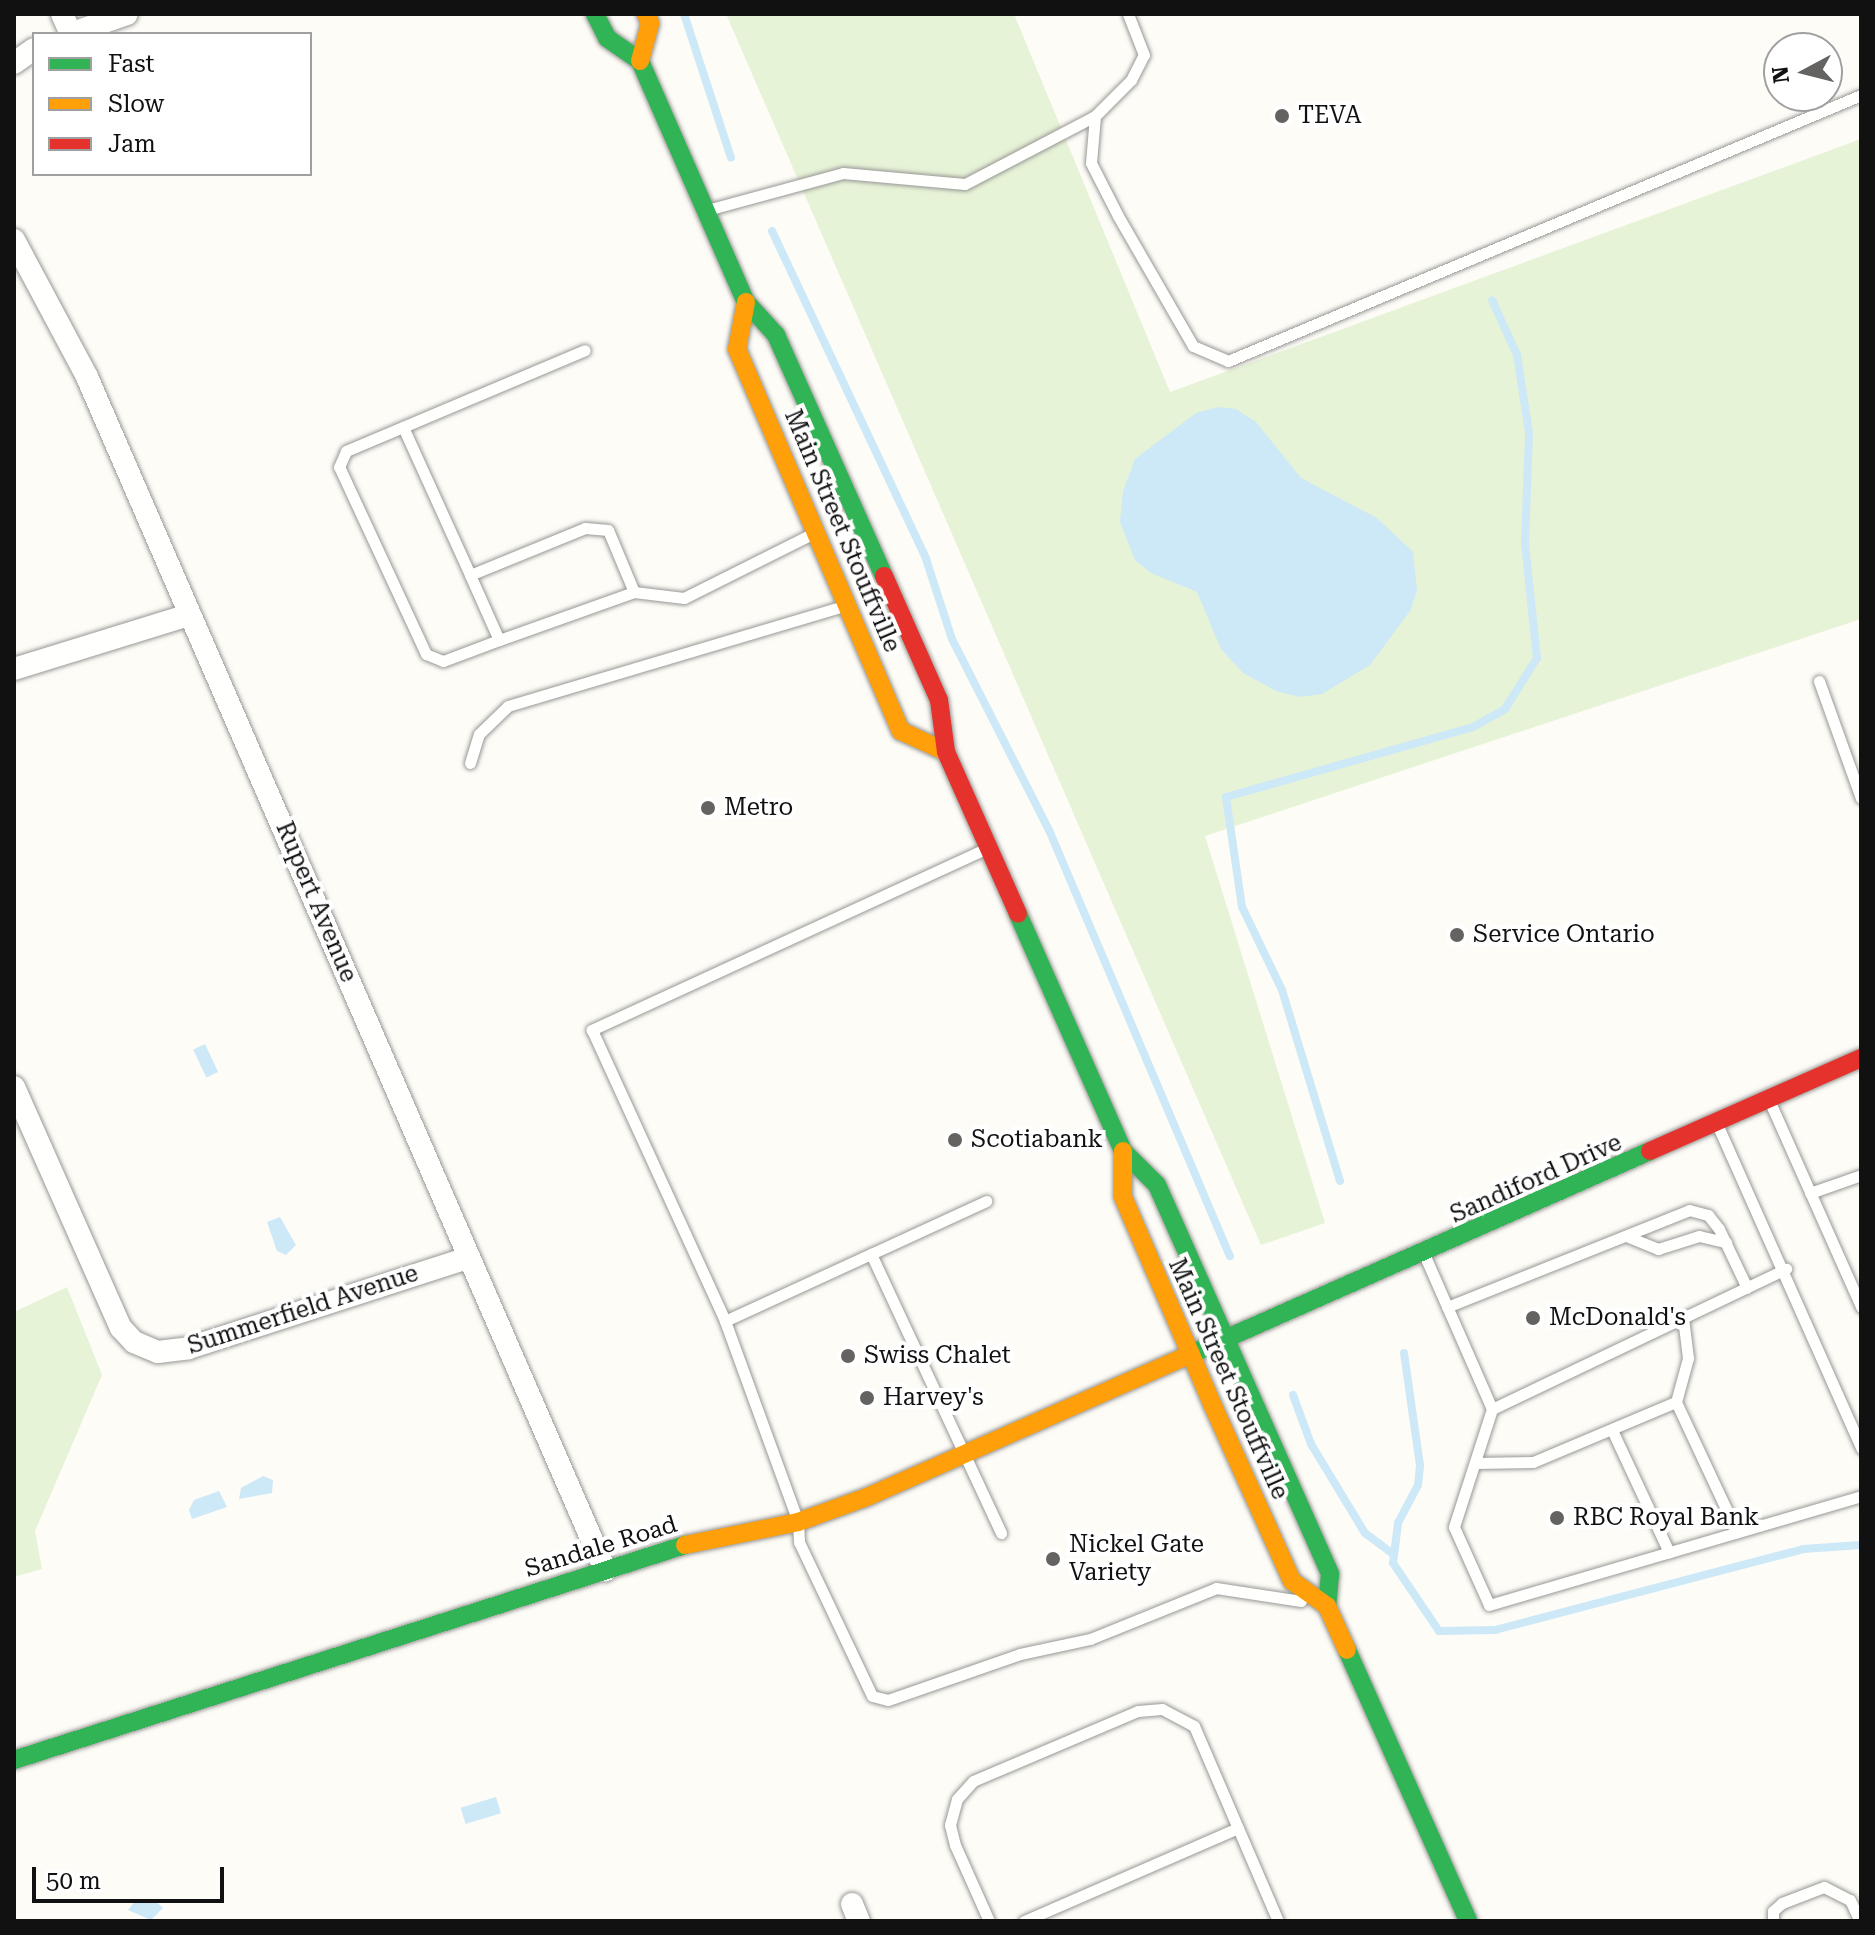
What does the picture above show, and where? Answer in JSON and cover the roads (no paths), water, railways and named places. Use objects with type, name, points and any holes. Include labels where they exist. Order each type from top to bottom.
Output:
[{"type":"main road","points":[[595,14],[607,38],[640,61],[650,23],[646,14]]},
{"type":"main road","name":"Main Street Stouffville","points":[[640,61],[746,302],[776,335],[939,700],[946,752],[1123,1151],[1157,1185],[1229,1341],[1330,1574],[1327,1606],[1468,1921]]},
{"type":"main road","name":"Main Street Stouffville","points":[[746,302],[737,349],[901,731],[946,752]]},
{"type":"main road","name":"Sandiford Drive","points":[[1192,1355],[1861,1058]]},
{"type":"main road","name":"Main Street Stouffville","points":[[1123,1151],[1123,1197],[1292,1581],[1327,1606]]},
{"type":"main road","name":"Sandale Road","points":[[14,1760],[689,1544],[798,1522],[1192,1355]]},
{"type":"street","points":[[77,32],[127,14]]},
{"type":"street","points":[[14,63],[32,50]]},
{"type":"street","name":"Rupert Avenue","points":[[14,240],[87,377],[467,1258],[521,1369],[605,1570]]},
{"type":"street","points":[[14,669],[188,615]]},
{"type":"street","name":"Summerfield Avenue","points":[[14,1087],[121,1328],[134,1342],[158,1352],[189,1348],[467,1258]]},
{"type":"lane","points":[[706,210],[843,173],[965,184],[1095,116],[1131,80],[1144,55],[1128,14]]},
{"type":"lane","points":[[1095,116],[1091,163],[1118,216],[1193,346],[1228,361],[1861,95]]},
{"type":"lane","points":[[585,350],[346,451],[339,467],[426,654],[443,661],[634,592],[684,598],[816,532]]},
{"type":"lane","points":[[403,427],[499,640]]},
{"type":"lane","points":[[470,575],[585,528],[608,530],[634,592]]},
{"type":"lane","points":[[470,763],[479,734],[508,706],[847,605]]},
{"type":"lane","points":[[1819,681],[1861,798]]},
{"type":"lane","points":[[989,847],[592,1030],[725,1321],[798,1522],[799,1542],[866,1689],[879,1700],[1020,1654],[1090,1639],[1216,1588],[1327,1606]]},
{"type":"lane","points":[[1769,1099],[1861,1307]]},
{"type":"lane","points":[[1717,1123],[1786,1269],[1861,1448]]},
{"type":"lane","points":[[1810,1193],[1861,1175]]},
{"type":"lane","points":[[725,1321],[986,1201]]},
{"type":"lane","points":[[1447,1307],[1700,1210],[1726,1242],[1747,1288]]},
{"type":"lane","points":[[1626,1236],[1658,1249],[1699,1236],[1726,1242]]},
{"type":"lane","points":[[871,1254],[1001,1533]]},
{"type":"lane","points":[[1424,1254],[1492,1409],[1454,1527],[1489,1605],[1861,1496]]},
{"type":"lane","points":[[1492,1409],[1786,1269]]},
{"type":"lane","points":[[1683,1318],[1688,1358],[1676,1402],[1737,1532]]},
{"type":"lane","points":[[1475,1463],[1533,1462],[1676,1402]]},
{"type":"lane","points":[[1612,1430],[1669,1552]]},
{"type":"lane","points":[[989,1921],[955,1845],[950,1825],[957,1799],[973,1781],[1138,1711],[1162,1709],[1194,1726],[1278,1921]]},
{"type":"lane","points":[[1024,1921],[1238,1828]]},
{"type":"lane","points":[[1773,1921],[1773,1911],[1782,1903],[1824,1887],[1850,1900],[1860,1921]]},
{"type":"water","points":[[1218,407],[1236,409],[1256,422],[1301,478],[1377,518],[1413,552],[1417,591],[1410,611],[1370,665],[1322,694],[1300,697],[1276,691],[1243,673],[1221,649],[1197,592],[1151,573],[1135,560],[1120,522],[1123,491],[1135,459],[1196,413]]},
{"type":"water","points":[[205,1044],[218,1072],[206,1078],[193,1049]]},
{"type":"water","points":[[280,1217],[296,1245],[286,1255],[277,1251],[267,1222]]},
{"type":"water","points":[[263,1476],[273,1480],[272,1493],[239,1499],[241,1488]]},
{"type":"water","points":[[219,1491],[227,1507],[192,1519],[189,1510],[194,1500]]},
{"type":"water","points":[[496,1797],[501,1813],[466,1824],[461,1808]]},
{"type":"water","points":[[154,1900],[163,1908],[151,1920],[128,1910],[135,1901]]},
{"type":"waterway","points":[[684,14],[731,158]]},
{"type":"waterway","points":[[772,231],[926,559],[952,639],[1049,830],[1230,1256]]},
{"type":"waterway","points":[[1340,1181],[1282,990],[1242,907],[1226,797],[1473,727],[1505,709],[1537,658],[1525,543],[1529,433],[1517,355],[1492,300]]},
{"type":"waterway","points":[[1404,1353],[1420,1466],[1418,1485],[1398,1523],[1393,1563],[1439,1631],[1495,1630],[1803,1549],[1861,1545]]},
{"type":"waterway","points":[[1293,1395],[1311,1444],[1365,1533],[1394,1555]]},
{"type":"place","name":"TEVA","points":[[1282,116]]},
{"type":"place","name":"Metro","points":[[708,808]]},
{"type":"place","name":"Service Ontario","points":[[1457,935]]},
{"type":"place","name":"Scotiabank","points":[[955,1140]]},
{"type":"place","name":"McDonald's","points":[[1533,1318]]},
{"type":"place","name":"Swiss Chalet","points":[[848,1356]]},
{"type":"place","name":"Harvey's","points":[[867,1398]]},
{"type":"place","name":"RBC Royal Bank","points":[[1557,1518]]},
{"type":"place","name":"Nickel Gate Variety","points":[[1053,1559]]}]
